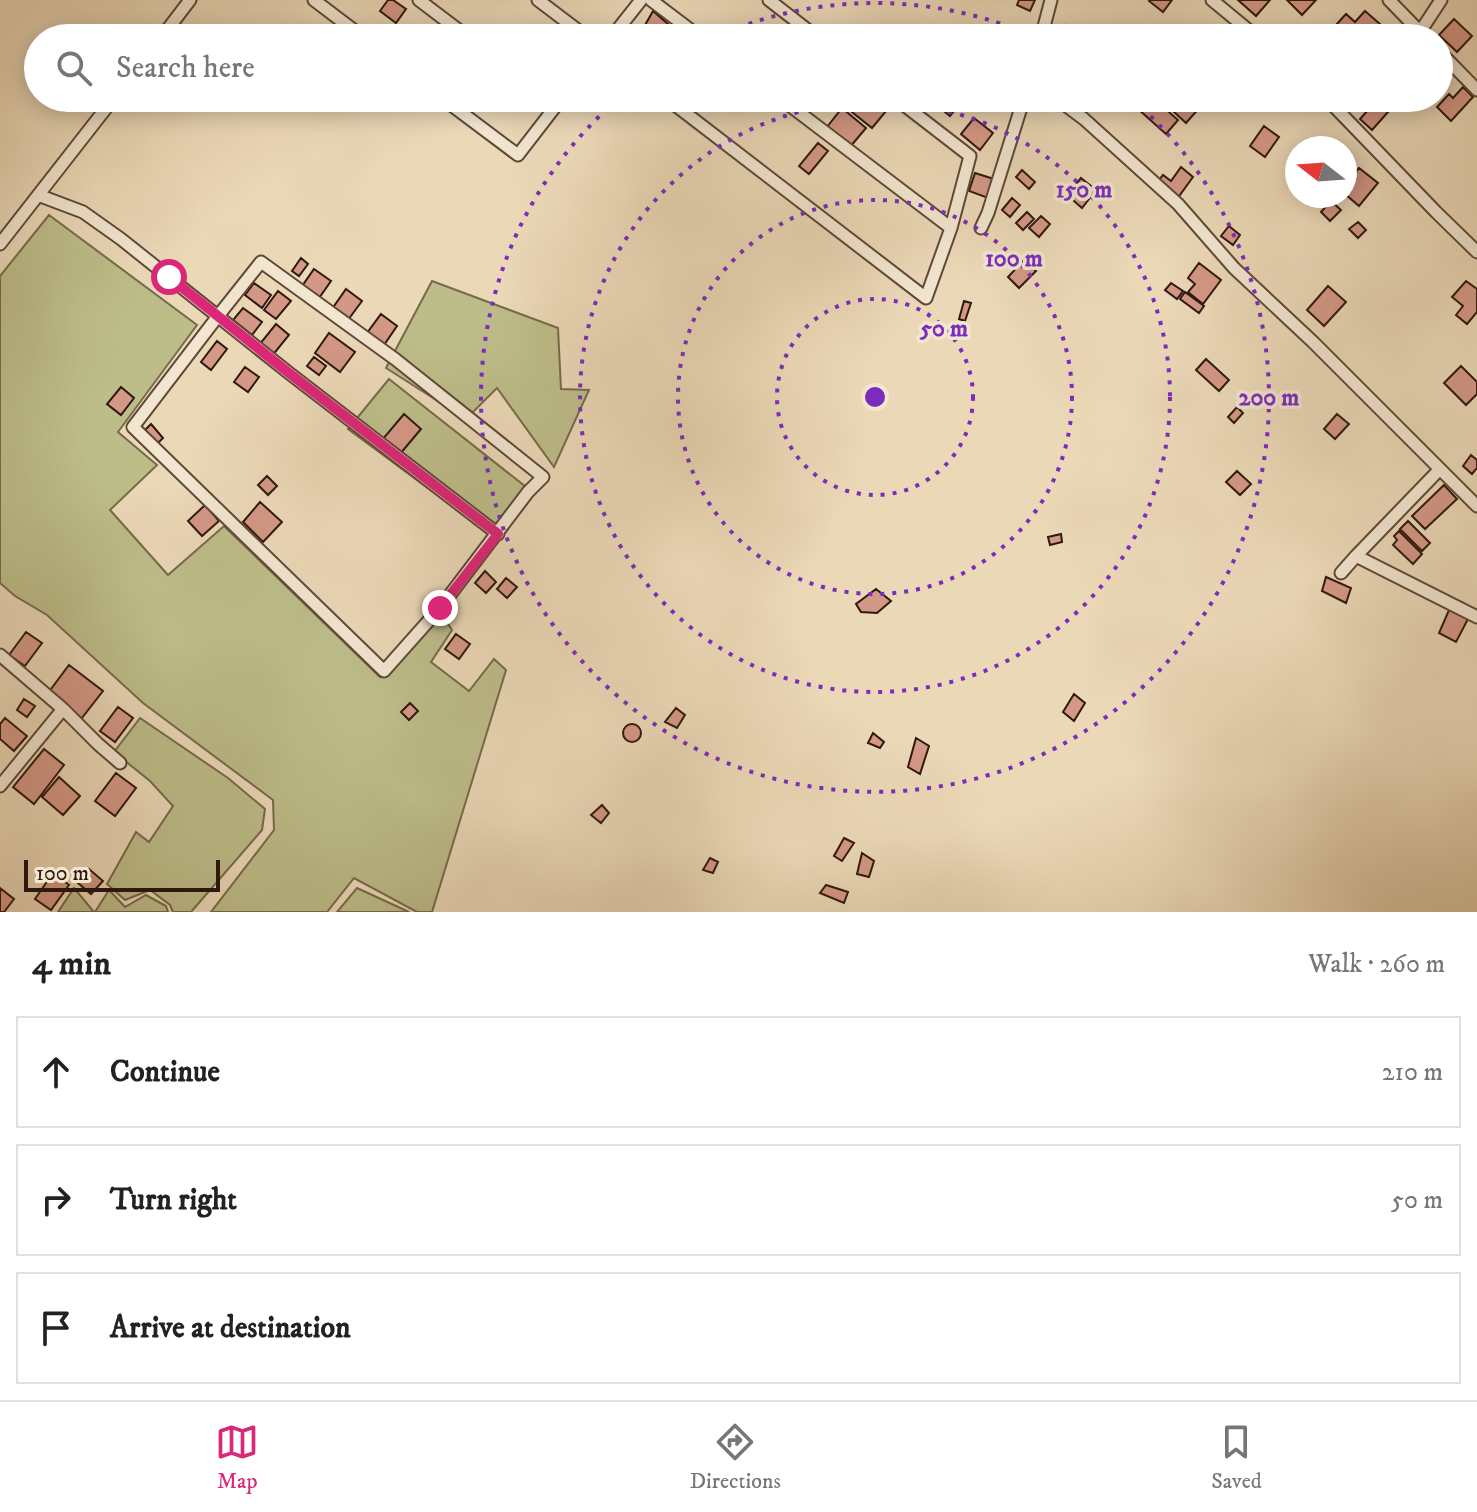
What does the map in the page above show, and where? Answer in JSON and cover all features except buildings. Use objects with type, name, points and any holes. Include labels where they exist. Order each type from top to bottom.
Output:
[{"type":"street","points":[[172,24],[190,0]]},
{"type":"street","points":[[314,0],[346,24]]},
{"type":"street","points":[[419,0],[451,24]]},
{"type":"street","points":[[538,0],[570,24]]},
{"type":"street","points":[[622,24],[641,0]]},
{"type":"street","points":[[651,0],[683,24]]},
{"type":"street","points":[[769,0],[800,24]]},
{"type":"street","points":[[1045,24],[1051,0]]},
{"type":"street","points":[[1212,0],[1241,24]]},
{"type":"street","points":[[1389,0],[1412,24]]},
{"type":"street","points":[[1429,24],[1441,0]]},
{"type":"street","points":[[1453,65],[1477,90]]},
{"type":"street","points":[[0,244],[103,112]]},
{"type":"street","points":[[461,112],[518,155],[548,112]]},
{"type":"street","points":[[684,112],[926,298],[951,228],[970,156],[913,112]]},
{"type":"street","points":[[798,112],[951,228]]},
{"type":"street","points":[[981,228],[1020,112]]},
{"type":"street","points":[[1075,112],[1178,204],[1234,268],[1313,342],[1477,506]]},
{"type":"street","points":[[1340,112],[1477,252]]},
{"type":"street","points":[[38,195],[83,212],[121,239],[498,534]]},
{"type":"street","points":[[261,262],[395,359],[543,477],[528,492],[440,608],[384,671],[133,427],[218,316],[261,262]]},
{"type":"street","points":[[1341,573],[1440,469]]},
{"type":"street","points":[[1356,556],[1477,617]]},
{"type":"street","points":[[0,655],[120,763]]},
{"type":"street","points":[[0,786],[63,709]]},
{"type":"green space","points":[[49,215],[197,325],[118,432],[157,465],[110,510],[168,575],[224,526],[380,677],[442,615],[452,630],[431,662],[469,691],[494,659],[506,670],[432,912],[417,912],[354,878],[327,912],[211,912],[274,830],[273,800],[143,703],[47,615],[0,583],[0,276]]},
{"type":"green space","points":[[432,281],[558,328],[561,389],[589,390],[554,467],[497,388],[466,419],[386,368]]},
{"type":"green space","points":[[389,379],[526,487],[490,534],[348,429]]},
{"type":"green space","points":[[140,718],[228,778],[265,809],[262,830],[191,912],[173,912],[170,905],[150,890],[125,900],[107,884],[136,832],[149,842],[173,806],[150,781],[114,752]]},
{"type":"green space","points":[[74,888],[94,912],[58,912]]},
{"type":"green space","points":[[357,888],[409,912],[337,912]]},
{"type":"green space","points":[[109,890],[125,907],[146,895],[166,906],[168,912],[95,912]]},
{"type":"route","points":[[169,277],[498,534],[440,608]]}]
